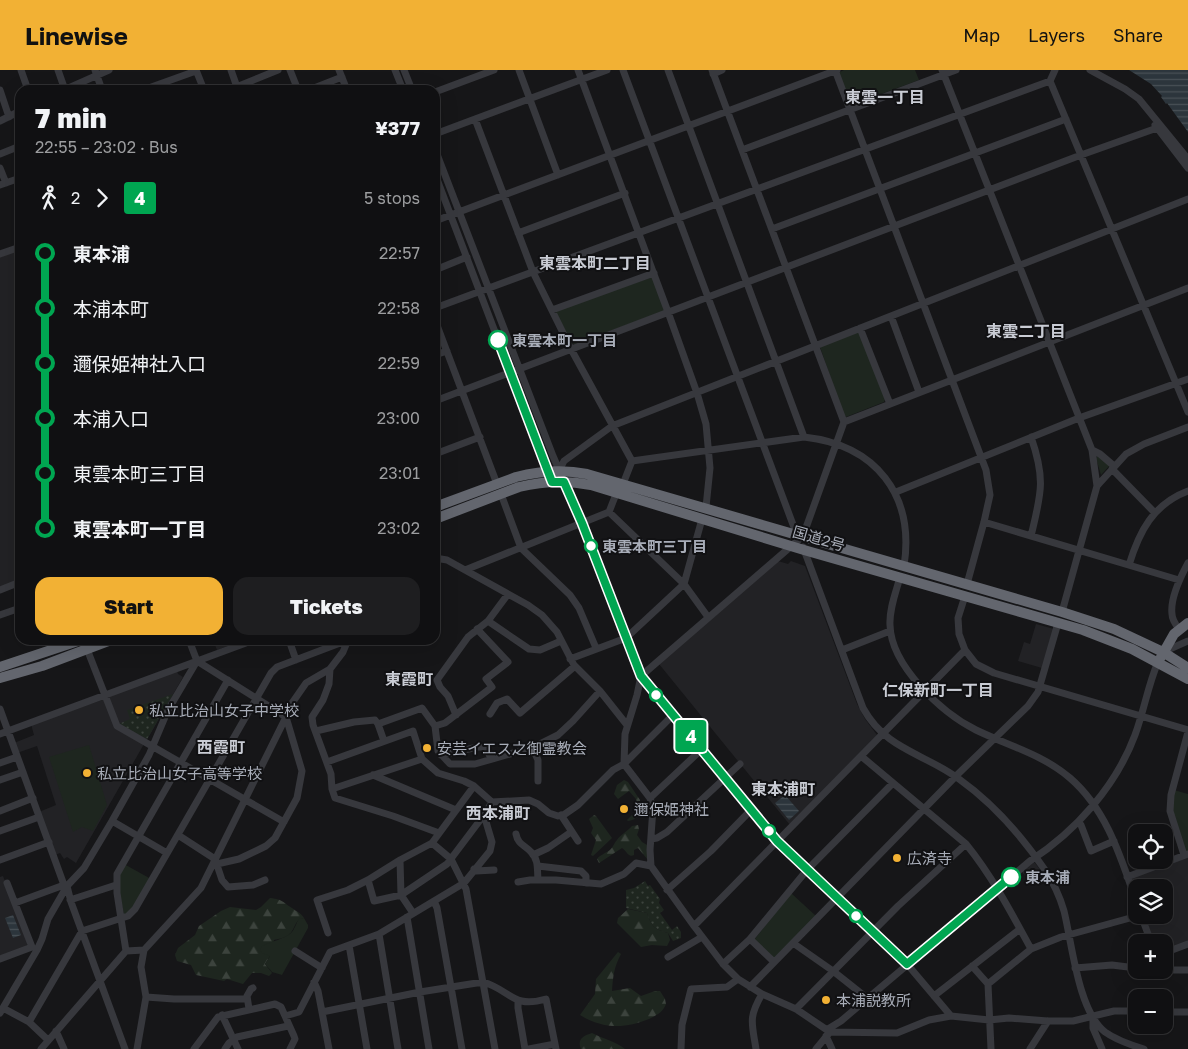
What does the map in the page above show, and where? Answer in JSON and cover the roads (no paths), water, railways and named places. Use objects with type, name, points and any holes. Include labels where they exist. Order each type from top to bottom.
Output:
[{"type":"highway","name":"国道2号","points":[[553,474],[564,482],[591,485],[702,519],[798,539],[904,566],[1062,612],[1114,629],[1163,652],[1188,667]]},
{"type":"highway","name":"国道2号","points":[[440,517],[499,489],[523,475],[587,474],[706,507],[798,539],[804,550],[1108,639],[1158,662],[1188,679]]},
{"type":"highway","name":"国道2号","points":[[440,506],[499,489]]},
{"type":"highway","points":[[1158,662],[1170,639],[1185,628]]},
{"type":"highway","points":[[0,667],[80,645]]},
{"type":"highway","points":[[0,678],[42,666],[82,645]]},
{"type":"street","points":[[21,70],[26,85]]},
{"type":"street","points":[[58,70],[63,85]]},
{"type":"street","points":[[74,85],[96,72],[109,70]]},
{"type":"street","points":[[231,70],[238,85]]},
{"type":"street","points":[[244,85],[266,72],[278,70]]},
{"type":"street","points":[[290,70],[296,85]]},
{"type":"street","points":[[395,70],[401,85]]},
{"type":"street","points":[[405,70],[410,85]]},
{"type":"street","points":[[440,90],[494,70]]},
{"type":"street","points":[[519,70],[558,175]]},
{"type":"street","points":[[578,70],[697,393],[706,424],[709,450],[710,468],[706,507]]},
{"type":"street","points":[[440,132],[607,70]]},
{"type":"street","points":[[623,70],[798,539]]},
{"type":"street","points":[[668,70],[804,437]]},
{"type":"street","points":[[722,70],[712,72],[844,422],[837,444],[798,539],[641,676],[623,745],[624,764],[650,798],[653,808],[651,866],[702,937],[738,980],[762,994],[796,1009],[828,1033],[897,1033],[929,1020],[951,1016],[989,1020],[1009,1018],[1073,1021],[1114,1011],[1128,1012]]},
{"type":"street","points":[[440,219],[836,70],[982,457],[989,483],[990,495],[967,584]]},
{"type":"street","points":[[742,150],[850,110],[943,72],[956,70]]},
{"type":"street","points":[[440,306],[1050,81],[1055,70]]},
{"type":"street","points":[[1090,70],[1125,89],[1139,100],[1180,152],[1188,168]]},
{"type":"street","points":[[157,85],[196,71],[202,85]]},
{"type":"street","points":[[96,72],[100,85]]},
{"type":"street","points":[[943,72],[1092,450],[1097,486],[1062,612]]},
{"type":"street","points":[[319,85],[341,74]]},
{"type":"street","points":[[1050,81],[1188,412]]},
{"type":"street","points":[[0,90],[9,117]]},
{"type":"street","points":[[1139,100],[1137,99],[1157,128],[1188,158]]},
{"type":"street","points":[[0,121],[15,114]]},
{"type":"street","points":[[772,229],[1066,119]]},
{"type":"street","points":[[475,120],[533,272],[571,349],[632,460]]},
{"type":"street","points":[[440,399],[707,296],[1157,128]]},
{"type":"street","points":[[0,154],[15,148]]},
{"type":"street","points":[[440,162],[520,368],[553,474]]},
{"type":"street","points":[[0,168],[3,184],[15,180]]},
{"type":"street","points":[[440,187],[510,372],[553,474]]},
{"type":"street","points":[[518,233],[624,193]]},
{"type":"street","points":[[553,474],[564,461],[612,426],[1188,199]]},
{"type":"street","points":[[0,254],[15,249]]},
{"type":"street","points":[[440,268],[467,258]]},
{"type":"street","points":[[552,310],[654,273]]},
{"type":"street","points":[[844,422],[1188,288]]},
{"type":"street","points":[[891,316],[919,392]]},
{"type":"street","points":[[860,328],[890,404]]},
{"type":"street","points":[[440,333],[521,548],[570,595],[579,608],[596,648]]},
{"type":"street","points":[[440,353],[447,351]]},
{"type":"street","points":[[896,492],[1079,418],[1188,379]]},
{"type":"street","points":[[1097,486],[1126,454],[1144,444],[1188,427]]},
{"type":"street","points":[[632,460],[763,444],[781,439],[804,437],[837,444],[860,456],[882,472],[896,492],[905,518],[904,566]]},
{"type":"street","points":[[1031,437],[1039,459],[1041,476],[1041,494],[1031,536]]},
{"type":"street","points":[[440,452],[480,438]]},
{"type":"street","points":[[1092,450],[1100,454],[1154,513]]},
{"type":"street","points":[[623,484],[632,460]]},
{"type":"street","points":[[564,482],[582,523],[641,676],[777,841],[907,964],[951,1016]]},
{"type":"street","points":[[1129,565],[1142,529],[1154,513],[1166,503],[1188,491]]},
{"type":"street","points":[[610,512],[616,494]]},
{"type":"street","points":[[610,512],[684,584],[708,617]]},
{"type":"street","points":[[465,570],[610,512]]},
{"type":"street","points":[[570,659],[626,638],[684,584],[702,519]]},
{"type":"street","points":[[984,522],[1179,580]]},
{"type":"street","points":[[804,550],[863,708],[871,722],[896,744],[956,776],[999,811],[1046,872],[1059,897],[1079,983],[1092,1016],[1093,1028],[1102,1049]]},
{"type":"street","points":[[440,559],[447,560],[542,615],[557,632],[575,666],[600,691],[627,725]]},
{"type":"street","points":[[1185,628],[1171,613],[1179,580],[1188,563]]},
{"type":"street","points":[[900,577],[891,611],[890,631],[903,661],[936,704],[957,720],[1028,751],[1051,764],[1071,779],[1094,805],[1114,841],[1127,877],[1186,855],[1174,827],[1170,803],[1188,731],[994,673],[976,664],[965,650],[959,634],[958,618],[965,596]]},
{"type":"street","points":[[0,590],[15,584]]},
{"type":"street","points":[[456,715],[448,696],[437,680],[468,637],[488,621],[508,594]]},
{"type":"street","points":[[0,615],[15,610]]},
{"type":"street","points":[[488,621],[530,649],[540,650],[562,641]]},
{"type":"street","points":[[750,987],[956,776],[1028,706],[1036,696],[1040,686],[1058,623]]},
{"type":"street","points":[[435,726],[446,723],[492,687],[486,679],[508,662],[477,629]]},
{"type":"street","points":[[842,650],[890,631]]},
{"type":"street","points":[[1163,652],[1188,641]]},
{"type":"street","points":[[84,645],[117,726],[284,822]]},
{"type":"street","points":[[191,645],[197,661],[286,717],[300,760],[302,777],[296,798],[275,838],[266,846],[239,859],[216,862]]},
{"type":"street","points":[[0,734],[240,645]]},
{"type":"street","points":[[291,645],[296,660]]},
{"type":"street","points":[[29,1022],[82,930],[121,918],[130,914],[135,909],[271,673],[277,667],[335,645]]},
{"type":"street","points":[[123,1040],[138,1049],[146,997],[141,968],[144,950],[201,888],[216,862],[290,706],[306,683],[330,669],[344,652],[346,645]]},
{"type":"street","points":[[694,926],[965,650]]},
{"type":"street","points":[[48,1040],[29,1022],[1,1011],[34,948],[42,938],[48,919],[66,886],[84,868],[112,821],[153,746],[171,703],[197,661]]},
{"type":"street","points":[[816,1049],[828,1033],[867,998],[1036,858],[1078,822],[1094,805],[1106,790],[1126,756],[1142,716],[1158,662]]},
{"type":"street","points":[[490,714],[497,703],[507,699],[520,713],[575,666]]},
{"type":"street","points":[[330,669],[329,684],[323,700],[312,717],[313,725],[331,774],[335,798],[439,833]]},
{"type":"street","points":[[126,951],[116,885],[118,870],[228,680]]},
{"type":"street","points":[[378,724],[422,708],[435,726],[438,751],[450,764],[475,764],[532,747],[558,734],[573,721],[600,691]]},
{"type":"street","points":[[0,709],[125,1049]]},
{"type":"street","points":[[327,762],[413,731],[422,759],[438,772],[474,786],[492,802],[528,800],[538,804],[550,813],[561,815],[578,805],[613,770],[624,764],[673,715]]},
{"type":"street","points":[[316,732],[354,722],[375,720],[384,741]]},
{"type":"street","points":[[442,755],[486,747],[491,759]]},
{"type":"street","points":[[532,747],[538,760],[538,781]]},
{"type":"street","points":[[650,798],[702,750]]},
{"type":"street","points":[[861,756],[966,844],[998,888],[1031,949]]},
{"type":"street","points":[[0,763],[17,757]]},
{"type":"street","points":[[332,789],[422,759]]},
{"type":"street","points":[[651,840],[667,832],[740,764]]},
{"type":"street","points":[[0,780],[23,772]]},
{"type":"street","points":[[373,775],[456,810]]},
{"type":"street","points":[[723,964],[750,940],[807,870],[893,783]]},
{"type":"street","points":[[328,933],[317,900],[348,890],[368,880],[432,842],[474,786]]},
{"type":"street","points":[[0,811],[32,798]]},
{"type":"street","points":[[368,880],[374,901],[401,895],[447,864],[492,802]]},
{"type":"street","points":[[667,890],[711,851],[751,810]]},
{"type":"street","points":[[285,1016],[299,1012],[330,952],[379,934],[464,883],[490,850],[492,842],[484,815]]},
{"type":"street","points":[[561,815],[578,841]]},
{"type":"street","points":[[0,831],[40,817]]},
{"type":"street","points":[[112,821],[168,853]]},
{"type":"street","points":[[1078,822],[1091,851],[1114,841]]},
{"type":"street","points":[[533,855],[548,848],[571,832]]},
{"type":"street","points":[[516,834],[520,844],[533,855],[538,866],[538,879]]},
{"type":"street","points":[[178,835],[216,862],[222,880],[228,886],[253,885],[265,880]]},
{"type":"street","points":[[0,860],[49,842]]},
{"type":"street","points":[[432,842],[451,859],[464,883],[495,1049]]},
{"type":"street","points":[[796,1009],[872,931],[966,844]]},
{"type":"street","points":[[400,860],[401,895],[410,915],[429,1049]]},
{"type":"street","points":[[518,882],[538,879],[574,880],[600,884],[624,874],[636,863],[651,866]]},
{"type":"street","points":[[538,866],[581,871],[586,876],[586,883]]},
{"type":"street","points":[[474,870],[494,870]]},
{"type":"street","points":[[8,883],[34,948]]},
{"type":"street","points":[[70,900],[116,885]]},
{"type":"street","points":[[15,904],[66,886]]},
{"type":"street","points":[[434,901],[437,908],[462,1049]]},
{"type":"street","points":[[988,984],[1031,949],[1069,935],[1128,919]]},
{"type":"street","points":[[934,996],[1020,929]]},
{"type":"street","points":[[379,934],[398,1049]]},
{"type":"street","points":[[668,957],[702,937]]},
{"type":"street","points":[[750,940],[774,962]]},
{"type":"street","points":[[792,943],[833,971],[867,998]]},
{"type":"street","points":[[1173,950],[1188,944]]},
{"type":"street","points":[[349,945],[366,1049]]},
{"type":"street","points":[[0,959],[34,948]]},
{"type":"street","points":[[41,1049],[126,951],[144,950]]},
{"type":"street","points":[[295,951],[322,968]]},
{"type":"street","points":[[1075,968],[1112,965],[1128,967]]},
{"type":"street","points":[[972,966],[988,984],[991,1049]]},
{"type":"street","points":[[1173,970],[1188,970]]},
{"type":"street","points":[[681,1049],[682,1024],[690,989],[727,987],[738,980]]},
{"type":"street","points":[[314,982],[318,990],[329,1049]]},
{"type":"street","points":[[322,1012],[420,992],[483,982],[491,984],[518,1001],[529,1002],[546,998],[555,1047],[527,1049],[518,1001]]},
{"type":"street","points":[[249,1009],[247,998],[253,988]]},
{"type":"street","points":[[756,1049],[751,1018],[752,1009],[762,994]]},
{"type":"street","points":[[146,997],[174,999],[247,998]]},
{"type":"street","points":[[194,1049],[218,1017],[275,1004],[281,1007],[295,1039],[290,1049]]},
{"type":"street","points":[[1173,1012],[1188,1012]]},
{"type":"street","points":[[222,1015],[238,1049]]},
{"type":"street","points":[[1092,1016],[1106,1032],[1144,1049]]},
{"type":"street","points":[[1030,1049],[1048,1021]]},
{"type":"street","points":[[225,1049],[233,1039],[288,1026]]},
{"type":"street","points":[[56,1031],[64,1049]]},
{"type":"street","points":[[828,1033],[832,1049]]},
{"type":"place","name":"東雲本町一丁目","points":[[498,340]]},
{"type":"place","name":"東雲本町三丁目","points":[[591,546]]},
{"type":"place","name":"私立比治山女子中学校","points":[[139,710]]},
{"type":"place","name":"安芸イエス之御霊教会","points":[[427,748]]},
{"type":"place","name":"私立比治山女子高等学校","points":[[87,773]]},
{"type":"place","name":"邇保姫神社","points":[[624,809]]},
{"type":"place","name":"広済寺","points":[[897,858]]},
{"type":"place","name":"東本浦","points":[[1011,877]]},
{"type":"place","name":"本浦説教所","points":[[826,1000]]},
{"type":"district","name":"東雲一丁目","points":[[885,97]]},
{"type":"district","name":"東雲本町二丁目","points":[[595,263]]},
{"type":"district","name":"東雲二丁目","points":[[1026,331]]},
{"type":"district","name":"東霞町","points":[[409,679]]},
{"type":"district","name":"仁保新町一丁目","points":[[938,690]]},
{"type":"district","name":"西霞町","points":[[221,747]]},
{"type":"district","name":"東本浦町","points":[[783,789]]},
{"type":"district","name":"西本浦町","points":[[498,813]]}]
